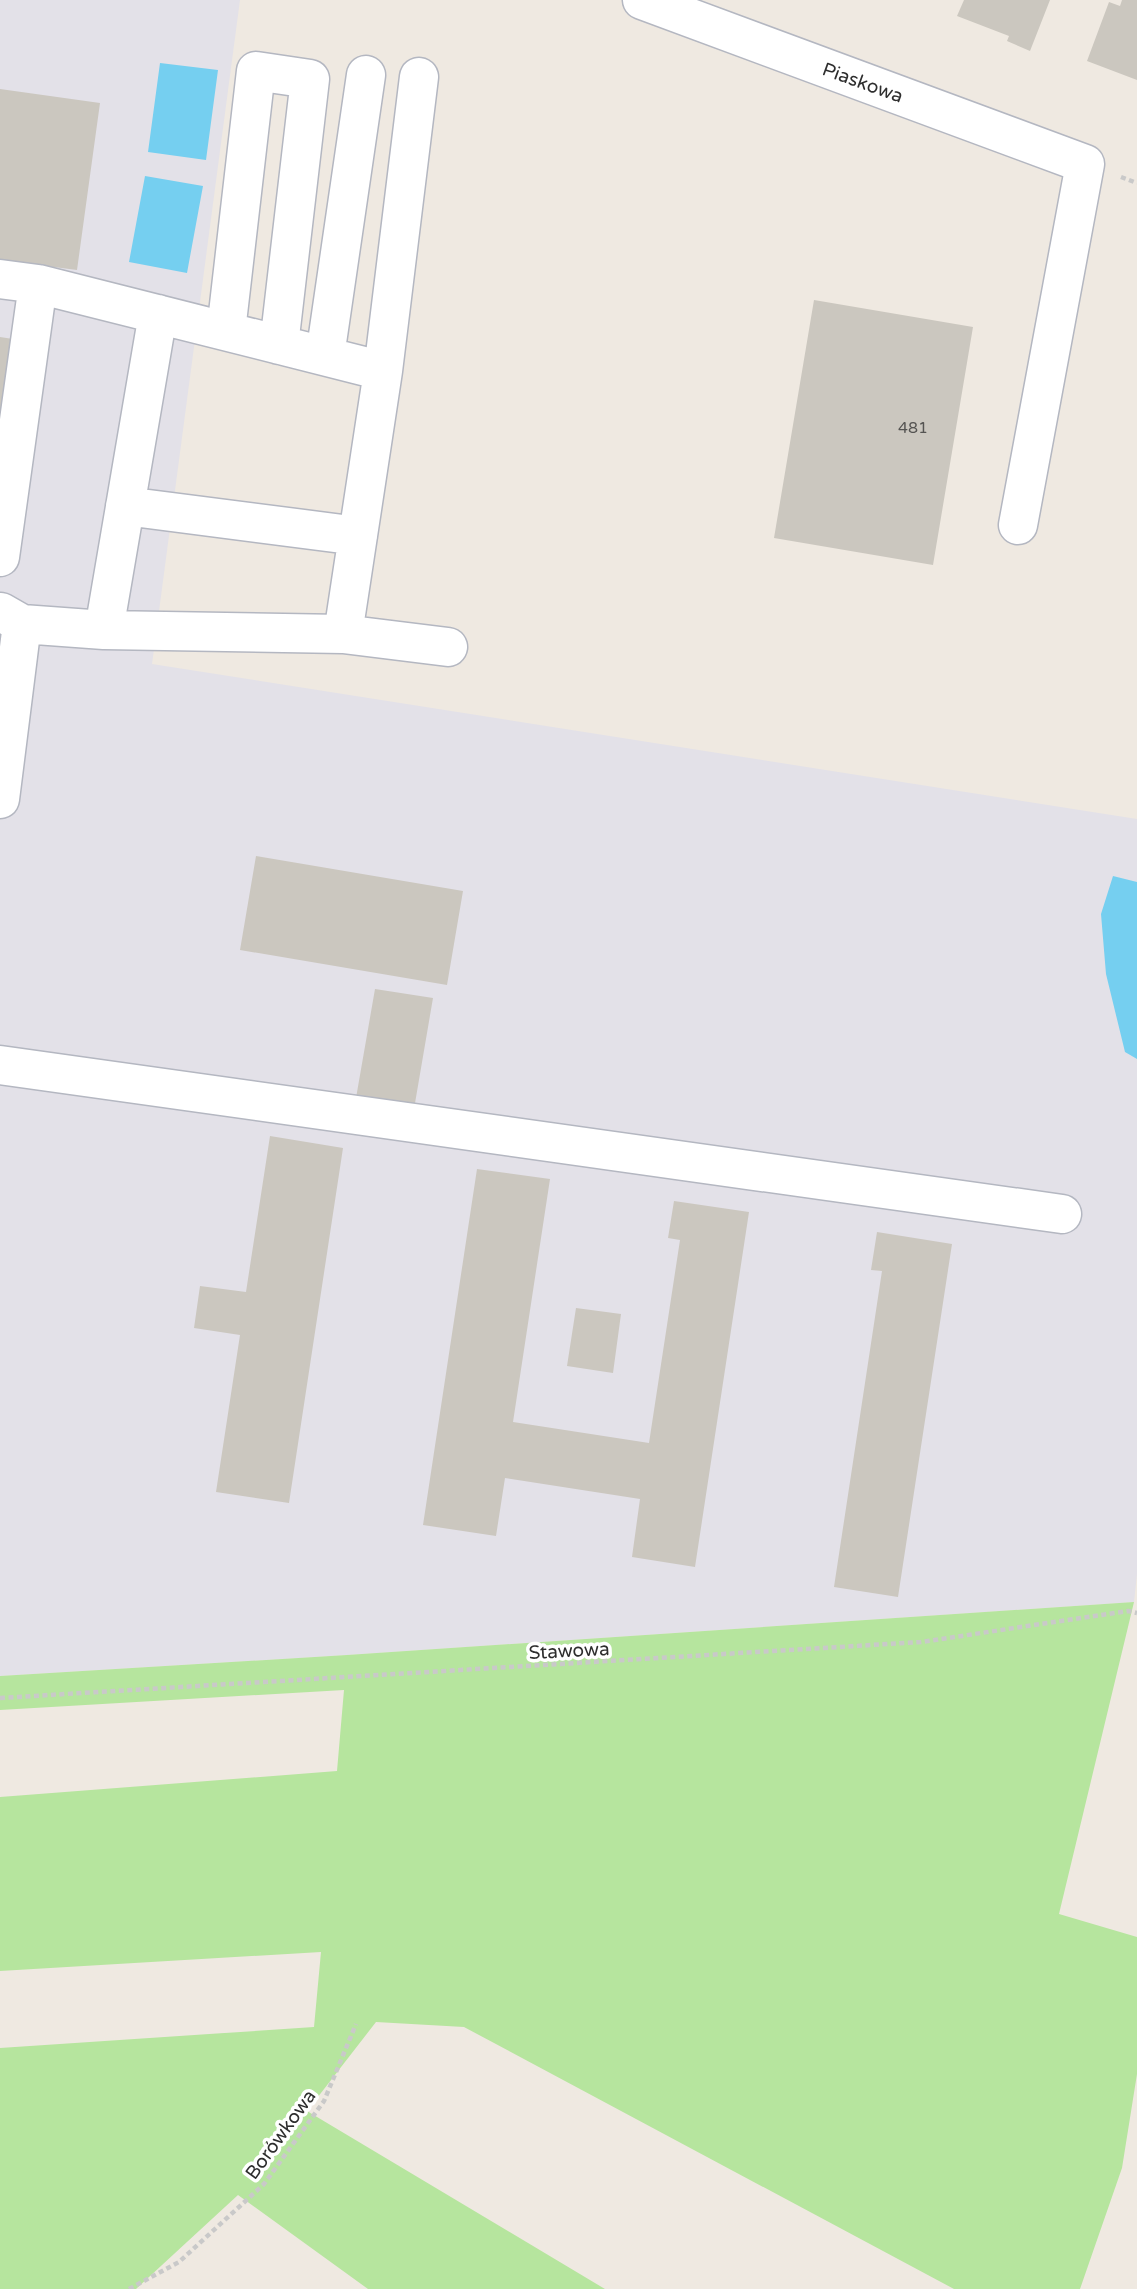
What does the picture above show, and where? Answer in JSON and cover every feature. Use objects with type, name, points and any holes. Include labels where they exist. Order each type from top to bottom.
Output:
[{"type":"lane","name":"Piaskowa","points":[[642,0],[1085,164],[1018,525]]},
{"type":"lane","points":[[226,331],[256,71],[310,79],[279,345]]},
{"type":"lane","points":[[325,356],[366,75]]},
{"type":"lane","points":[[343,634],[383,371],[419,78]]},
{"type":"lane","points":[[0,279],[38,284],[383,371]]},
{"type":"lane","points":[[0,557],[38,284]]},
{"type":"lane","points":[[104,630],[158,314]]},
{"type":"lane","points":[[125,506],[358,536]]},
{"type":"lane","points":[[0,799],[11,618],[104,630],[343,634],[448,647]]},
{"type":"lane","points":[[0,1065],[1062,1214]]},
{"type":"path","name":"Stawowa","points":[[0,1698],[921,1643],[1128,1611],[1137,1613]]},
{"type":"path","name":"Borówkowa","points":[[129,2289],[179,2262],[264,2184],[324,2101],[356,2024]]},
{"type":"shaded area","points":[[0,0],[240,0],[152,664],[1137,819],[1137,1574],[1134,1602],[0,1676]]},
{"type":"green space","points":[[1134,1602],[1059,1914],[1137,1937],[1137,2074],[1122,2168],[1080,2289],[954,2289],[464,2027],[376,2022],[307,2111],[605,2289],[368,2289],[238,2195],[136,2289],[0,2289],[0,2048],[314,2027],[321,1952],[0,1971],[0,1797],[337,1771],[344,1690],[0,1710],[0,1676]]},
{"type":"water","points":[[160,63],[218,70],[206,160],[148,152]]},
{"type":"water","points":[[145,176],[203,186],[187,273],[129,262]]},
{"type":"water","points":[[1113,876],[1137,882],[1137,1059],[1125,1052],[1106,974],[1101,914]]},
{"type":"building","points":[[964,0],[1050,0],[1030,51],[1007,41],[1009,36],[957,16]]},
{"type":"building","points":[[1122,0],[1137,0],[1137,80],[1087,61],[1109,2],[1120,6]]},
{"type":"building","points":[[0,89],[100,103],[77,270],[0,260]]},
{"type":"building","points":[[814,300],[973,327],[933,565],[774,538]]},
{"type":"building","points":[[0,337],[13,339],[1,409],[0,409]]},
{"type":"building","points":[[256,856],[463,891],[447,985],[240,950]]},
{"type":"building","points":[[375,989],[433,998],[414,1109],[356,1098]]},
{"type":"building","points":[[270,1136],[343,1148],[289,1503],[216,1492],[240,1335],[194,1328],[200,1286],[246,1292]]},
{"type":"building","points":[[477,1169],[550,1179],[513,1422],[649,1443],[680,1240],[668,1238],[674,1201],[749,1212],[695,1567],[632,1557],[640,1499],[505,1478],[496,1536],[423,1525]]},
{"type":"building","points":[[877,1232],[952,1244],[898,1597],[834,1587],[882,1271],[871,1270]]},
{"type":"building","points":[[576,1308],[621,1314],[613,1373],[567,1366]]}]
